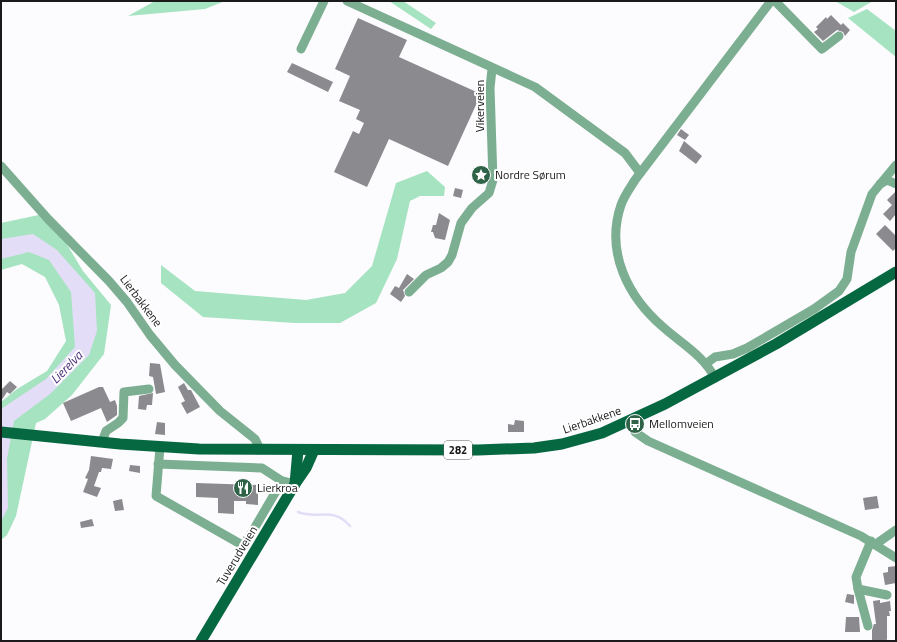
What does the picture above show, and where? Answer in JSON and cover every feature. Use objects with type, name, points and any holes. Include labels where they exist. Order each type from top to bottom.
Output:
[{"type":"main road","name":"Lierbakkene","points":[[1,432],[160,447],[258,450],[492,450],[548,446],[589,438],[629,422],[715,378],[800,331],[896,272]]},
{"type":"main road","name":"Tuverudveien","points":[[295,484],[298,450]]},
{"type":"main road","name":"Tuverudveien","points":[[201,641],[306,468],[314,450]]},
{"type":"street","points":[[301,49],[324,1]]},
{"type":"street","points":[[347,1],[492,69]]},
{"type":"street","points":[[715,378],[707,363],[648,314],[629,287],[621,270],[617,244],[620,210],[624,198],[640,173],[771,1]]},
{"type":"street","points":[[775,1],[822,49],[838,36]]},
{"type":"street","name":"Vikerveien","points":[[409,292],[426,276],[441,268],[448,262],[464,218],[491,190],[493,180],[490,88],[492,69],[523,81],[549,96],[626,153],[640,173]]},
{"type":"street","points":[[707,363],[715,357],[738,353],[833,297],[844,285],[848,276],[853,244],[867,206],[878,185],[896,165]]},
{"type":"street","name":"Lierbakkene","points":[[1,166],[48,219],[109,281],[131,307],[150,336],[175,365],[220,411],[255,439],[258,445],[258,450]]},
{"type":"street","points":[[878,185],[887,180],[896,184]]},
{"type":"street","points":[[102,442],[106,431],[123,418],[124,392],[149,388]]},
{"type":"street","points":[[629,422],[635,432],[648,441],[873,542],[896,558]]},
{"type":"street","points":[[160,447],[156,496],[244,546],[282,481]]},
{"type":"street","points":[[158,464],[262,468],[282,481],[295,484]]},
{"type":"street","points":[[868,626],[856,577],[873,542],[896,530]]},
{"type":"street","points":[[858,588],[887,595]]},
{"type":"green space","points":[[155,1],[225,1],[205,9],[128,16]]},
{"type":"green space","points":[[389,1],[403,1],[436,23],[431,29]]},
{"type":"green space","points":[[835,1],[873,1],[854,12]]},
{"type":"green space","points":[[867,9],[896,31],[896,57],[848,18]]},
{"type":"green space","points":[[427,171],[445,187],[444,196],[420,196],[410,201],[397,259],[376,303],[340,323],[294,323],[203,317],[161,283],[161,265],[195,291],[306,300],[345,293],[372,266],[396,183]]},
{"type":"green space","points":[[48,213],[83,271],[111,305],[104,354],[72,395],[45,419],[36,423],[16,516],[7,535],[1,540],[1,402],[17,389],[47,371],[66,341],[59,305],[45,277],[22,264],[1,270],[1,223]]},
{"type":"water","name":"Lierelva","points":[[33,234],[57,250],[95,293],[97,331],[89,355],[50,394],[14,421],[7,459],[8,508],[1,521],[1,409],[46,379],[75,347],[71,292],[49,260],[29,252],[1,259],[1,239]]},
{"type":"building","points":[[831,15],[841,25],[843,23],[850,30],[845,36],[843,32],[837,30],[823,41],[814,32],[818,29],[816,27],[826,17],[827,19]]},
{"type":"building","points":[[358,18],[407,40],[399,57],[481,94],[448,166],[389,139],[367,187],[334,172],[353,131],[359,134],[364,123],[356,119],[360,110],[339,101],[350,76],[335,69]]},
{"type":"building","points":[[292,63],[333,82],[328,92],[287,72]]},
{"type":"building","points":[[681,129],[689,135],[685,140],[677,135]]},
{"type":"building","points":[[684,141],[702,156],[696,164],[679,151]]},
{"type":"building","points":[[455,188],[463,190],[461,198],[453,196]]},
{"type":"building","points":[[896,191],[896,214],[890,221],[883,214],[892,205],[887,200]]},
{"type":"building","points":[[439,213],[450,220],[445,240],[435,238],[433,232],[431,232],[433,225],[436,225]]},
{"type":"building","points":[[885,225],[896,236],[896,248],[893,251],[876,234]]},
{"type":"building","points":[[407,274],[414,279],[403,290],[405,296],[401,302],[390,294],[395,286],[399,288]]},
{"type":"building","points":[[150,363],[160,364],[165,392],[156,394],[153,377],[149,376]]},
{"type":"building","points":[[10,381],[17,387],[10,394],[7,392],[1,401],[1,390]]},
{"type":"building","points":[[184,383],[188,390],[191,390],[200,407],[187,414],[181,403],[185,401],[178,387]]},
{"type":"building","points":[[99,387],[103,387],[110,402],[115,400],[117,415],[107,422],[101,408],[71,421],[63,403]]},
{"type":"building","points":[[153,393],[152,405],[147,405],[146,410],[138,409],[139,396]]},
{"type":"building","points":[[515,420],[524,421],[524,432],[508,432],[508,424],[514,425]]},
{"type":"building","points":[[157,422],[165,423],[165,435],[155,434]]},
{"type":"building","points":[[91,456],[113,459],[111,469],[102,468],[101,472],[99,472],[94,486],[101,488],[97,497],[83,492],[88,479],[85,478],[89,470]]},
{"type":"building","points":[[130,465],[140,466],[140,473],[129,471]]},
{"type":"building","points":[[196,483],[258,485],[258,505],[246,504],[246,501],[234,501],[234,514],[218,513],[218,498],[196,497]]},
{"type":"building","points":[[877,496],[879,508],[865,510],[863,498]]},
{"type":"building","points":[[122,499],[124,510],[115,511],[113,501]]},
{"type":"building","points":[[92,519],[94,526],[81,528],[80,522]]},
{"type":"building","points":[[896,566],[896,583],[885,585],[883,573],[888,572],[888,567]]},
{"type":"building","points":[[847,594],[854,595],[854,604],[845,602]]},
{"type":"building","points":[[880,600],[880,603],[890,601],[890,616],[887,616],[887,639],[886,641],[872,641],[872,630],[874,624],[876,624],[873,601]]},
{"type":"building","points":[[846,617],[859,617],[860,632],[845,632]]},
{"type":"waterway","points":[[298,512],[312,515],[325,514],[338,516],[350,526]]},
{"type":"place","name":"Nordre Sørum","points":[[481,175]]},
{"type":"place","name":"Mellomveien","points":[[635,424]]},
{"type":"place","name":"Lierkroa","points":[[243,488]]}]
